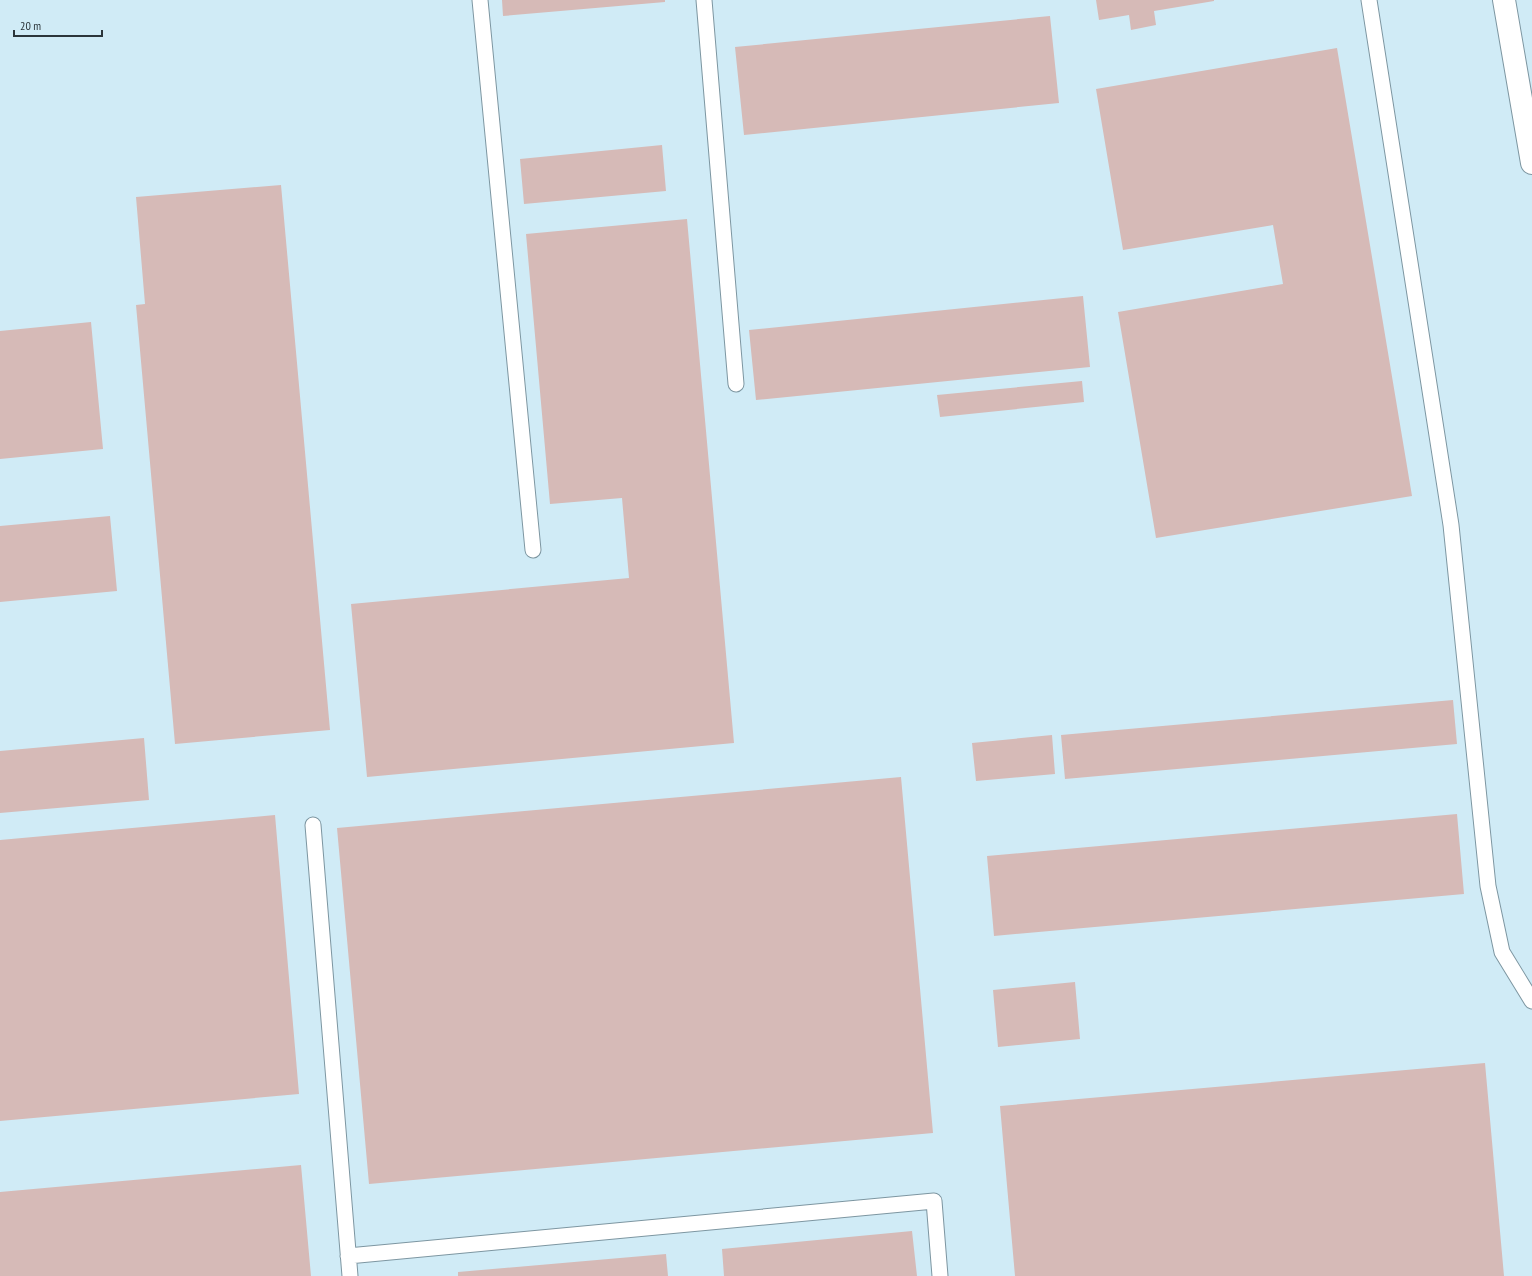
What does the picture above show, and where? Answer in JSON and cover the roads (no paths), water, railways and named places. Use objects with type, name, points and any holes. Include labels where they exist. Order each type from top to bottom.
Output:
[{"type":"street","points":[[1504,0],[1532,163]]},
{"type":"lane","points":[[480,0],[533,550]]},
{"type":"lane","points":[[704,0],[736,384]]},
{"type":"lane","points":[[1369,0],[1451,525],[1488,886],[1502,952],[1532,1001]]},
{"type":"lane","points":[[313,826],[350,1276]]},
{"type":"lane","points":[[348,1256],[934,1202],[940,1276]]}]
